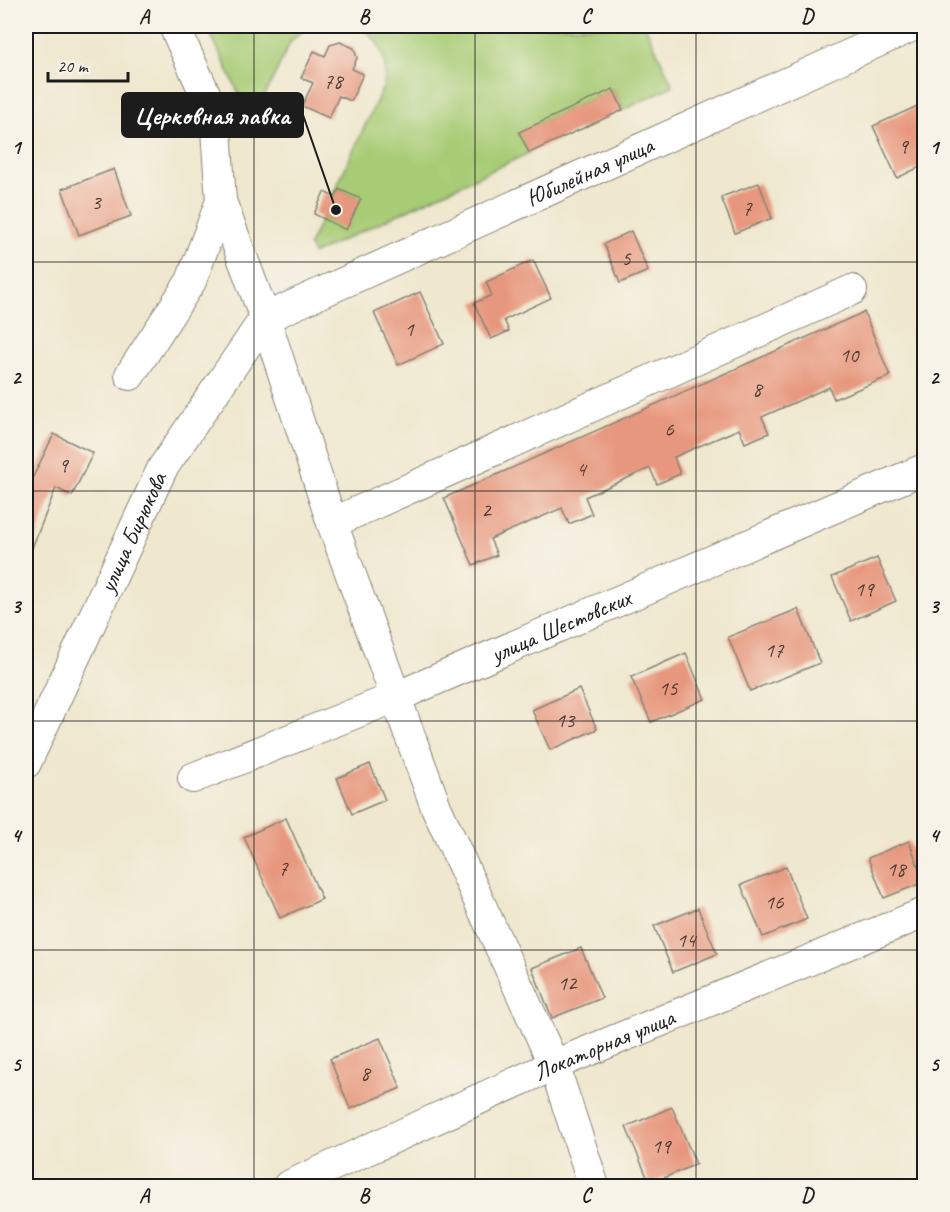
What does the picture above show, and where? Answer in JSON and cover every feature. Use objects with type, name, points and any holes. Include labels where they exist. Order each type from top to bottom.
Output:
[{"type":"street","points":[[174,26],[215,115],[221,201],[265,318],[332,523],[436,807],[554,1065],[594,1186]]},
{"type":"street","name":"Юбилейная улица","points":[[265,318],[913,26]]},
{"type":"street","points":[[130,375],[191,281],[221,201]]},
{"type":"street","points":[[332,523],[852,290]]},
{"type":"street","name":"улица Бирюкова","points":[[26,763],[162,469],[265,318]]},
{"type":"street","name":"улица Шестовских","points":[[193,778],[396,697],[924,469]]},
{"type":"street","name":"Локаторная улица","points":[[288,1186],[554,1065],[924,913]]},
{"type":"green space","points":[[207,26],[308,26],[291,41],[252,122]]},
{"type":"green space","points":[[359,26],[645,26],[673,86],[623,110],[613,89],[520,132],[529,153],[313,254],[309,245],[322,218],[346,229],[360,199],[339,189],[335,197],[332,196],[384,85],[385,67],[381,51],[372,37]]},
{"type":"building","points":[[340,42],[354,48],[357,58],[352,69],[363,74],[351,101],[339,96],[329,118],[302,106],[313,83],[301,78],[314,51],[325,56],[330,45]]},
{"type":"building","points":[[613,89],[623,110],[529,153],[519,132]]},
{"type":"building","points":[[924,103],[924,165],[897,178],[873,126]]},
{"type":"building","points":[[114,169],[131,216],[79,235],[62,189]]},
{"type":"building","points":[[759,183],[772,218],[735,233],[721,197]]},
{"type":"building","points":[[339,189],[361,199],[346,230],[314,214],[324,192],[335,197]]},
{"type":"building","points":[[631,231],[648,271],[620,283],[604,244]]},
{"type":"building","points":[[533,260],[551,298],[504,320],[509,331],[491,339],[474,303],[492,295],[486,282]]},
{"type":"building","points":[[420,292],[444,344],[398,365],[374,313]]},
{"type":"building","points":[[864,312],[890,376],[834,399],[829,387],[762,417],[769,433],[745,443],[739,429],[674,457],[680,474],[657,484],[650,468],[585,497],[592,514],[569,524],[562,508],[490,539],[497,555],[473,565],[444,498]]},
{"type":"building","points":[[54,434],[93,453],[72,496],[56,488],[26,563],[26,491]]},
{"type":"building","points":[[877,558],[896,601],[851,621],[832,577]]},
{"type":"building","points":[[798,609],[820,663],[750,691],[728,637]]},
{"type":"building","points":[[686,653],[705,699],[651,722],[631,677]]},
{"type":"building","points":[[579,689],[597,729],[550,750],[532,710]]},
{"type":"building","points":[[370,764],[385,800],[352,814],[337,778]]},
{"type":"building","points":[[286,818],[322,899],[280,918],[244,837]]},
{"type":"building","points":[[909,841],[924,882],[884,898],[868,858]]},
{"type":"building","points":[[786,867],[807,919],[763,937],[741,885]]},
{"type":"building","points":[[698,908],[717,954],[673,972],[654,926]]},
{"type":"building","points":[[581,948],[602,998],[552,1018],[532,968]]},
{"type":"building","points":[[380,1038],[401,1088],[350,1109],[330,1059]]},
{"type":"building","points":[[672,1107],[696,1164],[650,1184],[626,1127]]},
{"type":"place","name":"Церковная лавка","points":[[336,210]]}]
